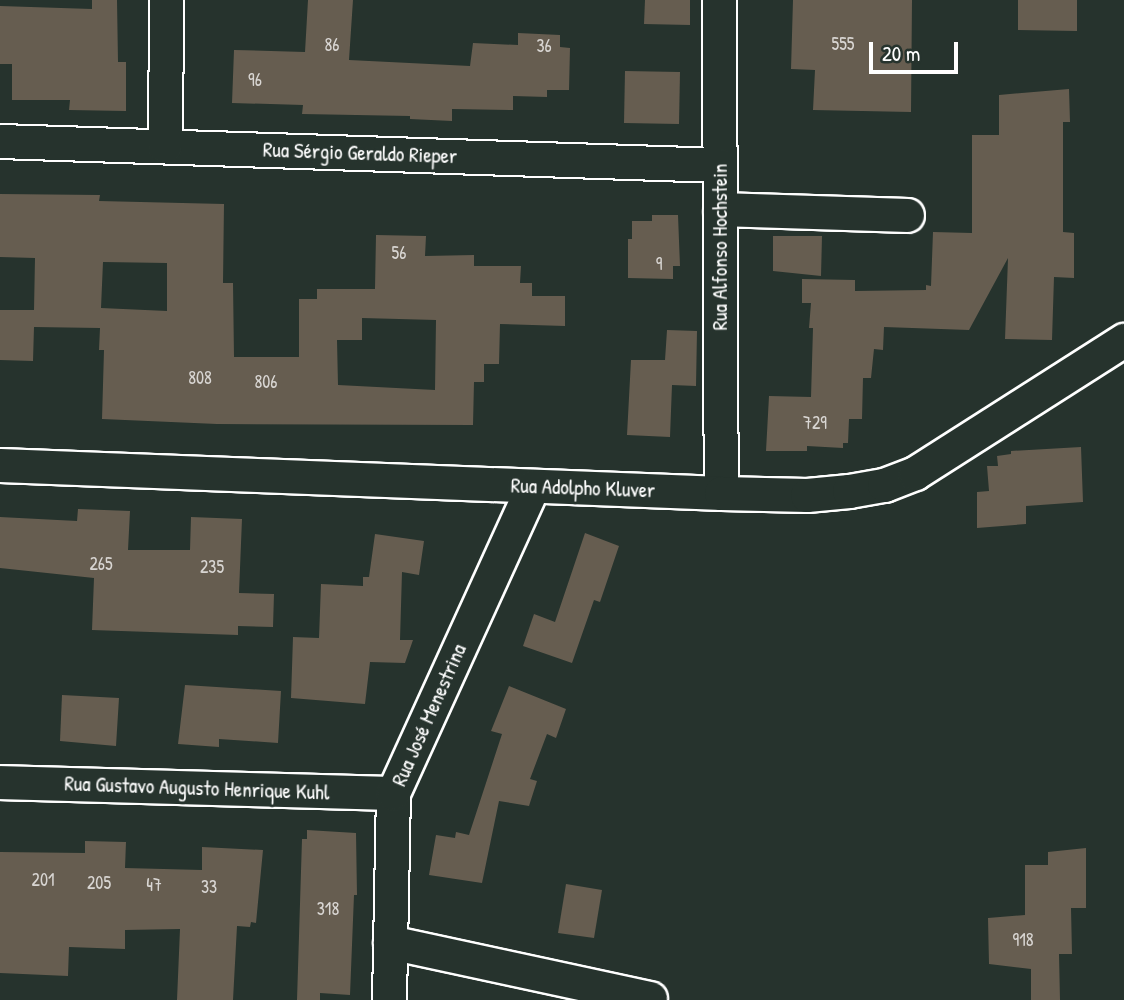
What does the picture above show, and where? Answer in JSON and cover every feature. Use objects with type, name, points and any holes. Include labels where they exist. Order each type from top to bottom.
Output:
[{"type":"street","points":[[165,146],[166,0]]},
{"type":"street","name":"Rua Alfonso Hochstein","points":[[719,0],[721,493]]},
{"type":"street","name":"Rua Sérgio Geraldo Rieper","points":[[0,141],[720,165]]},
{"type":"street","points":[[720,208],[907,215]]},
{"type":"street","name":"Rua Adolpho Kluver","points":[[0,465],[807,495],[884,485],[915,472],[1124,340]]},
{"type":"street","name":"Rua José Menestrina","points":[[388,1000],[393,793],[533,486]]},
{"type":"street","name":"Rua Gustavo Augusto Henrique Kuhl","points":[[0,782],[393,793]]},
{"type":"street","points":[[390,942],[650,998]]},
{"type":"building","points":[[92,0],[117,0],[118,62],[126,62],[126,111],[69,110],[70,100],[12,100],[12,64],[0,64],[0,6],[92,9]]},
{"type":"building","points":[[308,0],[353,0],[349,60],[470,66],[473,43],[518,45],[518,33],[560,35],[560,47],[570,48],[569,90],[547,90],[547,97],[513,96],[513,110],[452,109],[452,121],[410,119],[410,116],[302,114],[303,105],[232,103],[234,50],[305,52]]},
{"type":"building","points":[[645,0],[690,0],[690,25],[644,24]]},
{"type":"building","points":[[793,0],[912,0],[911,112],[813,110],[815,70],[791,69]]},
{"type":"building","points":[[1018,0],[1077,0],[1077,31],[1018,30]]},
{"type":"building","points":[[625,71],[680,72],[679,124],[624,123]]},
{"type":"building","points":[[1069,89],[1070,122],[1063,122],[1063,232],[1074,233],[1074,278],[1054,277],[1052,340],[1005,339],[1008,258],[969,330],[884,327],[883,350],[874,349],[871,378],[863,378],[862,419],[849,419],[848,443],[843,443],[843,448],[807,446],[807,451],[766,451],[769,396],[811,397],[813,328],[809,328],[811,303],[802,303],[802,279],[855,280],[855,291],[926,290],[926,285],[931,286],[933,232],[972,233],[972,135],[999,135],[999,95]]},
{"type":"building","points":[[0,194],[100,195],[99,201],[224,204],[223,283],[233,283],[234,357],[299,357],[299,299],[317,299],[317,289],[375,289],[376,235],[426,236],[425,256],[474,255],[474,266],[521,266],[520,283],[532,283],[532,296],[565,296],[565,326],[500,324],[499,364],[484,364],[484,382],[474,382],[473,425],[217,424],[102,419],[104,350],[99,350],[100,328],[34,327],[33,361],[0,360],[0,310],[34,310],[35,258],[0,257]],"holes":[[[103,262],[167,263],[167,311],[101,308]],[[362,318],[436,320],[435,390],[338,385],[337,340],[362,340]]]},
{"type":"building","points":[[652,215],[678,215],[680,266],[673,266],[673,279],[628,278],[628,239],[632,239],[632,221],[652,221]]},
{"type":"building","points":[[773,236],[822,236],[821,276],[773,271]]},
{"type":"building","points":[[667,330],[697,331],[696,386],[672,385],[670,437],[627,435],[631,360],[665,360]]},
{"type":"building","points":[[1081,447],[1083,502],[1026,506],[1026,524],[977,528],[977,492],[989,491],[987,466],[998,466],[997,456],[1011,454],[1011,451]]},
{"type":"building","points":[[78,509],[130,511],[128,550],[190,550],[191,517],[242,519],[239,593],[274,594],[273,627],[238,626],[238,635],[92,630],[94,578],[0,568],[0,517],[77,521]]},
{"type":"building","points":[[585,533],[619,546],[600,602],[594,600],[572,663],[523,646],[534,614],[555,622]]},
{"type":"building","points":[[375,534],[424,541],[419,575],[402,572],[400,640],[413,640],[405,663],[370,662],[365,704],[291,698],[293,637],[319,638],[321,584],[363,586],[363,577],[369,577]]},
{"type":"building","points":[[185,685],[281,691],[278,743],[219,739],[219,747],[178,744]]},
{"type":"building","points":[[509,686],[566,709],[556,738],[547,734],[530,779],[537,781],[529,806],[499,801],[482,883],[429,875],[436,835],[455,838],[456,832],[469,835],[502,734],[491,731]]},
{"type":"building","points":[[62,695],[119,698],[116,746],[60,741]]},
{"type":"building","points":[[307,830],[356,833],[357,895],[354,895],[350,995],[320,993],[320,1000],[297,1000],[302,839],[307,839]]},
{"type":"building","points":[[85,841],[126,842],[125,868],[202,870],[202,847],[263,850],[256,923],[251,922],[250,927],[237,926],[233,1000],[177,1000],[180,929],[125,930],[125,949],[69,947],[68,976],[0,973],[0,852],[85,853]]},
{"type":"building","points":[[1086,848],[1086,908],[1071,908],[1072,954],[1059,954],[1060,1000],[1031,1000],[1031,969],[989,964],[988,918],[1025,915],[1025,865],[1048,865],[1048,852]]},
{"type":"building","points":[[566,884],[602,890],[594,938],[558,933]]}]
